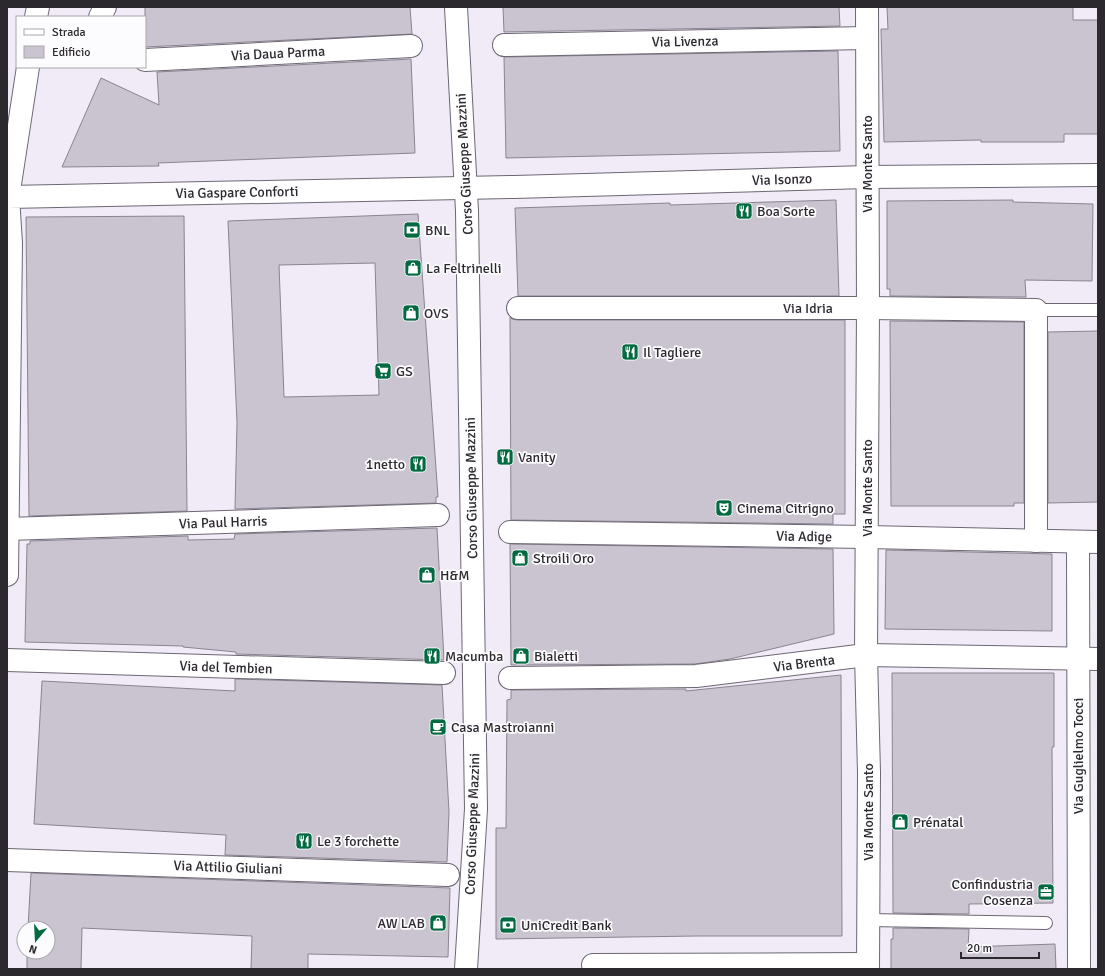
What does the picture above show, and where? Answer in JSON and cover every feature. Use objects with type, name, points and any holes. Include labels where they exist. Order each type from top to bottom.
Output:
[{"type":"street","name":"Corso Giuseppe Mazzini","points":[[456,7],[466,188],[476,809],[466,969]]},
{"type":"street","name":"Via Monte Santo","points":[[867,7],[868,308],[866,655],[869,773],[868,966]]},
{"type":"street","name":"Via Livenza","points":[[504,45],[867,38]]},
{"type":"street","name":"Via Daua Parma","points":[[146,60],[411,46]]},
{"type":"street","points":[[7,575],[9,249],[7,197],[28,68]]},
{"type":"street","name":"Via Isonzo","points":[[466,188],[867,177],[1098,175]]},
{"type":"street","name":"Via Gaspare Conforti","points":[[7,197],[466,188]]},
{"type":"street","name":"Via Idria","points":[[518,308],[868,308],[1036,310]]},
{"type":"street","points":[[1036,310],[1036,541]]},
{"type":"street","name":"Via Paul Harris","points":[[7,529],[438,515]]},
{"type":"street","name":"Via Adige","points":[[510,532],[1088,542]]},
{"type":"street","name":"Via Guglielmo Tocci","points":[[1079,969],[1088,659],[1088,542]]},
{"type":"street","name":"Via Brenta","points":[[510,678],[696,676],[866,655],[1088,659]]},
{"type":"street","name":"Via del Tembien","points":[[7,660],[444,673]]},
{"type":"street","name":"Via Attilio Giuliani","points":[[7,860],[448,874]]},
{"type":"street","points":[[593,965],[868,966]]},
{"type":"lane","name":"Via Idria","points":[[1036,310],[1098,310]]},
{"type":"lane","points":[[868,920],[1046,923]]},
{"type":"building","points":[[145,7],[410,7],[412,34],[146,47]]},
{"type":"building","points":[[503,7],[839,7],[840,26],[504,32]]},
{"type":"building","points":[[887,7],[1073,7],[1073,20],[1098,20],[1098,134],[1064,134],[1064,142],[981,142],[981,140],[884,142],[881,29],[888,29]]},
{"type":"building","points":[[838,51],[840,151],[506,158],[504,57]]},
{"type":"building","points":[[411,59],[415,153],[158,163],[159,166],[62,167],[101,78],[159,105],[157,72]]},
{"type":"building","points":[[836,200],[839,296],[518,296],[515,208]]},
{"type":"building","points":[[1013,200],[1013,202],[1093,204],[1092,281],[1025,280],[1026,297],[890,296],[890,289],[887,289],[887,201]]},
{"type":"building","points":[[418,214],[438,497],[436,497],[436,503],[235,509],[237,423],[228,221]],"holes":[[[375,263],[379,395],[284,397],[279,265]]]},
{"type":"building","points":[[184,216],[187,511],[29,516],[26,217]]},
{"type":"building","points":[[510,317],[518,320],[845,320],[845,514],[833,514],[833,524],[511,520]]},
{"type":"building","points":[[890,321],[1024,322],[1024,503],[1014,503],[1014,506],[891,506]]},
{"type":"building","points":[[1098,331],[1098,502],[1048,503],[1048,332]]},
{"type":"building","points":[[437,528],[444,660],[236,654],[236,652],[183,646],[25,642],[27,544],[30,544],[30,541],[188,536],[188,540],[234,539],[235,534]]},
{"type":"building","points":[[510,544],[833,549],[834,634],[730,659],[695,664],[511,665]]},
{"type":"building","points":[[886,550],[1052,554],[1052,631],[885,629]]},
{"type":"building","points":[[892,673],[1054,673],[1054,747],[1052,747],[1053,903],[969,904],[969,914],[893,913]]},
{"type":"building","points":[[841,675],[842,936],[697,936],[496,939],[496,828],[506,828],[507,700],[511,699],[511,690],[686,689],[686,691]]},
{"type":"building","points":[[235,679],[442,685],[449,812],[447,862],[225,855],[226,835],[34,824],[42,681],[235,691]]},
{"type":"building","points":[[31,873],[450,888],[448,957],[308,954],[308,969],[251,969],[252,936],[82,928],[81,969],[27,969],[27,960],[56,960],[56,920],[28,920]]},
{"type":"building","points":[[893,928],[969,929],[968,947],[1055,944],[1056,969],[891,969],[891,939],[893,939]]},
{"type":"place","name":"Boa Sorte","points":[[744,211]]},
{"type":"place","name":"BNL","points":[[412,230]]},
{"type":"place","name":"La Feltrinelli","points":[[413,268]]},
{"type":"place","name":"OVS","points":[[411,313]]},
{"type":"place","name":"Il Tagliere","points":[[630,352]]},
{"type":"place","name":"GS","points":[[383,371]]},
{"type":"place","name":"Vanity","points":[[505,457]]},
{"type":"place","name":"1netto","points":[[418,464]]},
{"type":"place","name":"Cinema Citrigno","points":[[724,508]]},
{"type":"place","name":"Stroili Oro","points":[[520,558]]},
{"type":"place","name":"H&M","points":[[427,575]]},
{"type":"place","name":"Macumba","points":[[432,656]]},
{"type":"place","name":"Bialetti","points":[[521,656]]},
{"type":"place","name":"Casa Mastroianni","points":[[438,727]]},
{"type":"place","name":"Prénatal","points":[[900,822]]},
{"type":"place","name":"Le 3 forchette","points":[[304,841]]},
{"type":"place","name":"Confindustria Cosenza","points":[[1046,892]]},
{"type":"place","name":"AW LAB","points":[[438,923]]},
{"type":"place","name":"UniCredit Bank","points":[[508,925]]}]
